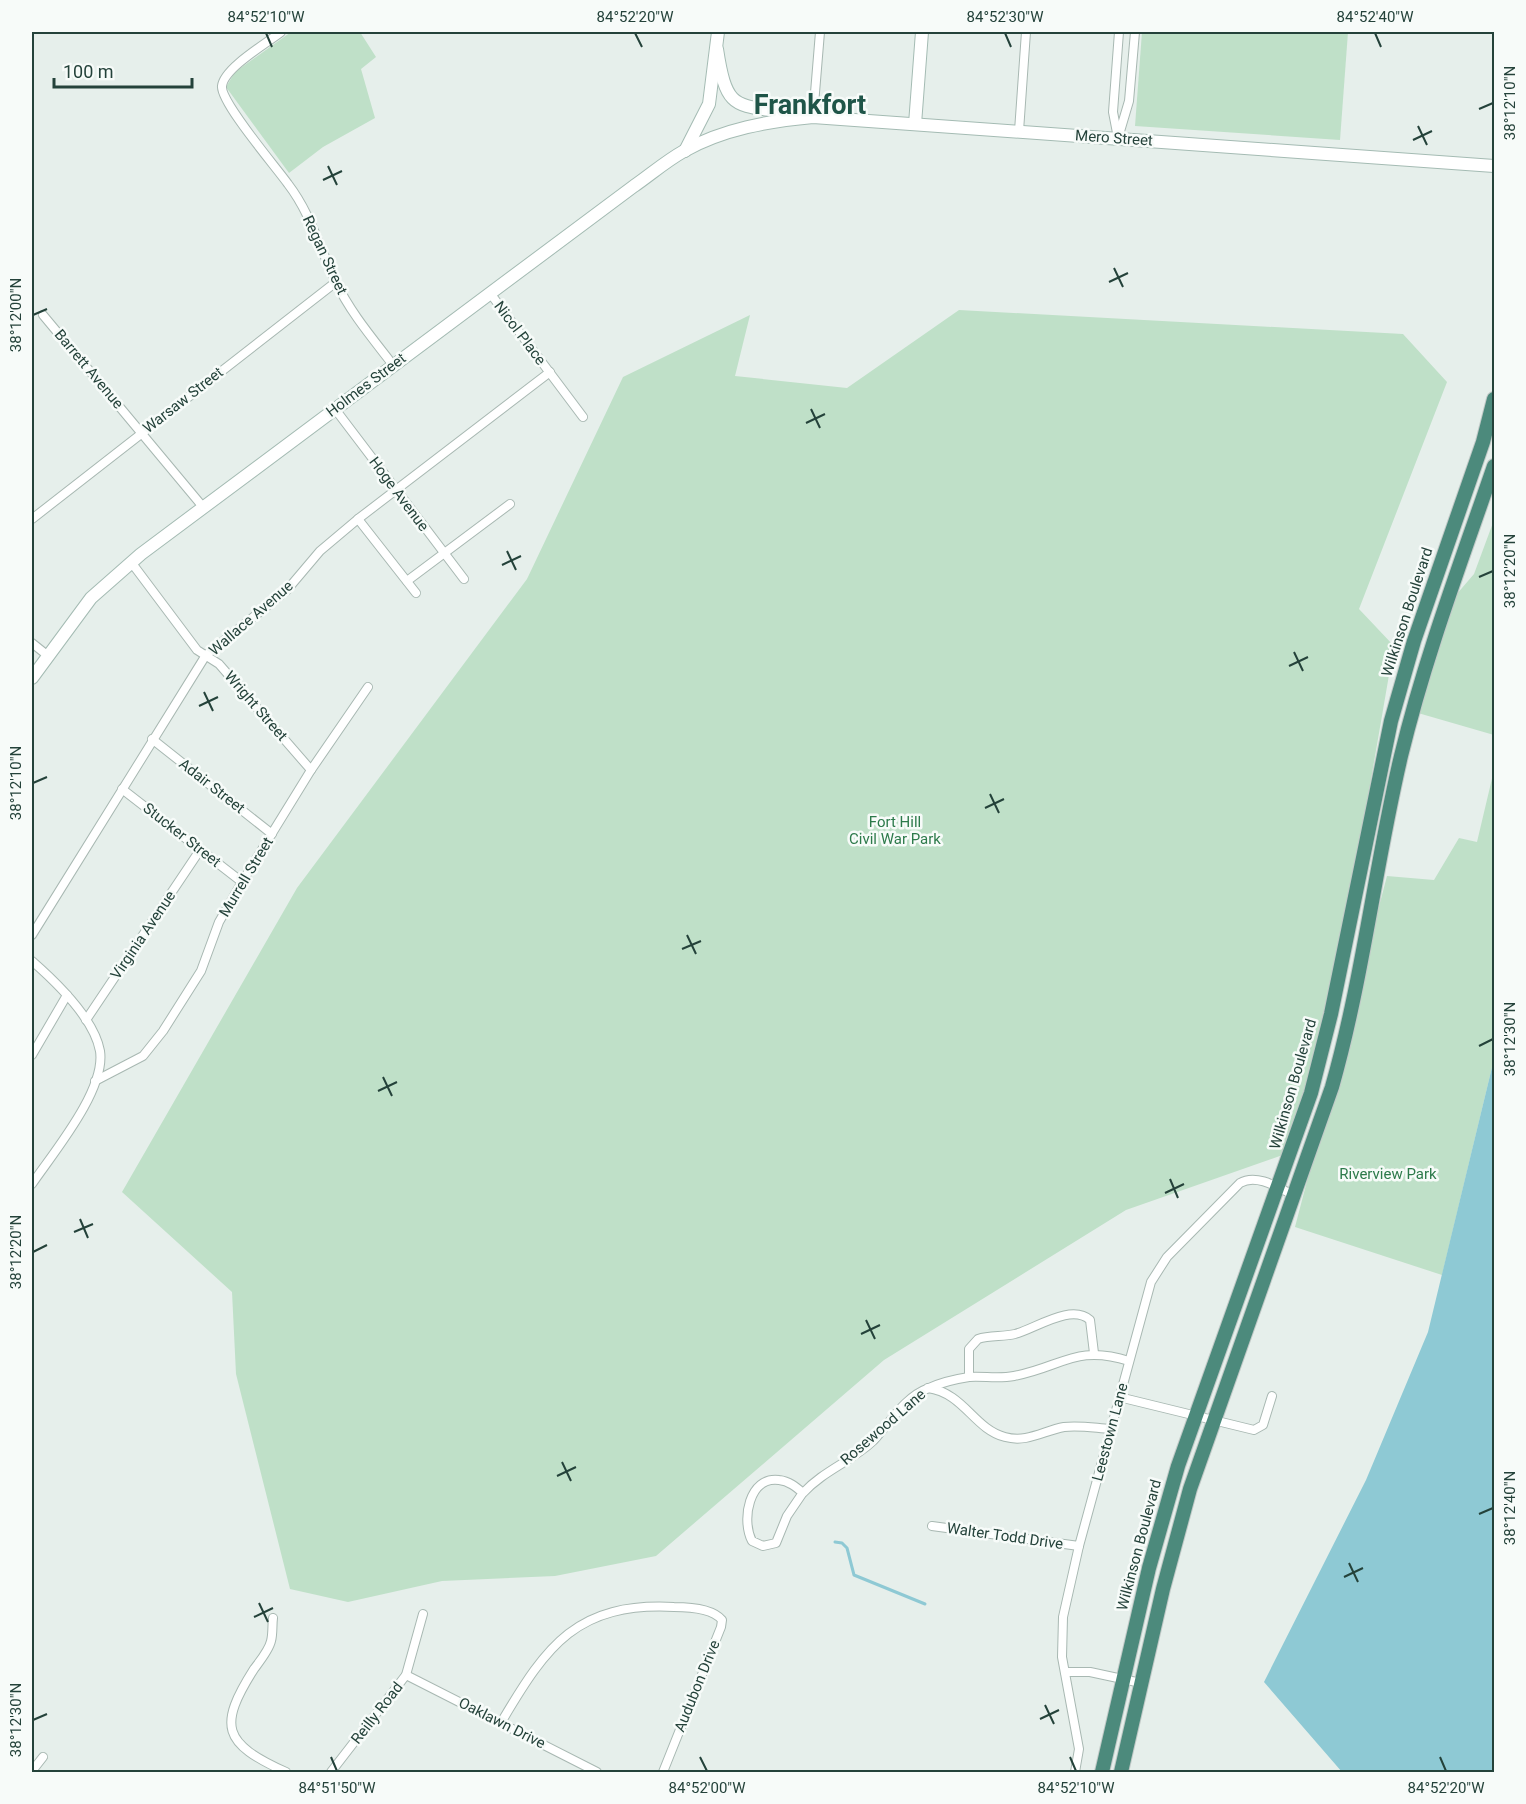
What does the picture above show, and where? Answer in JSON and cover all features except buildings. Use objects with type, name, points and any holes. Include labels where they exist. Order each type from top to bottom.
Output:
[{"type":"highway","name":"Wilkinson Boulevard","points":[[1102,1773],[1156,1543],[1194,1417],[1311,1092],[1325,1041],[1373,800],[1398,695],[1428,597],[1484,442],[1494,399]]},
{"type":"highway","points":[[1121,1773],[1176,1539],[1213,1421],[1325,1111],[1345,1037],[1395,785],[1420,684],[1494,466]]},
{"type":"main road","points":[[685,151],[709,104],[718,32]]},
{"type":"main road","points":[[915,124],[922,32]]},
{"type":"main road","points":[[717,49],[724,87],[736,102],[747,107],[813,117]]},
{"type":"main road","name":"Mero Street","points":[[734,131],[777,120],[813,117],[1494,166]]},
{"type":"main road","name":"Holmes Street","points":[[32,678],[91,598],[131,562],[490,293],[685,151],[734,131]]},
{"type":"street","name":"Regan Street","points":[[281,32],[232,68],[222,83],[222,91],[231,109],[291,187],[312,221],[336,282],[367,332],[393,365]]},
{"type":"street","points":[[813,117],[820,32]]},
{"type":"street","points":[[1019,131],[1026,32]]},
{"type":"street","points":[[1118,138],[1113,112],[1119,32]]},
{"type":"street","points":[[1118,138],[1129,101],[1135,32]]},
{"type":"street","name":"Warsaw Street","points":[[32,519],[336,282]]},
{"type":"street","name":"Nicol Place","points":[[490,293],[583,417]]},
{"type":"street","name":"Barrett Avenue","points":[[43,315],[203,507]]},
{"type":"street","name":"Wallace Avenue","points":[[32,935],[206,655],[286,590],[320,551],[358,519],[550,372]]},
{"type":"street","name":"Hoge Avenue","points":[[335,409],[464,579]]},
{"type":"street","points":[[407,581],[510,504]]},
{"type":"street","points":[[358,519],[416,593]]},
{"type":"street","name":"Wright Street","points":[[131,562],[197,650],[219,664],[310,770]]},
{"type":"street","points":[[32,643],[47,655]]},
{"type":"street","name":"Murrell Street","points":[[95,1081],[135,1061],[150,1048],[201,971],[219,922],[242,882],[310,770],[368,687]]},
{"type":"street","name":"Adair Street","points":[[152,739],[272,834]]},
{"type":"street","name":"Stucker Street","points":[[122,789],[242,882]]},
{"type":"street","name":"Virginia Avenue","points":[[86,1020],[200,850]]},
{"type":"street","points":[[32,961],[67,995],[86,1020],[100,1051],[99,1072],[86,1102],[32,1184]]},
{"type":"street","points":[[32,1055],[67,995]]},
{"type":"street","name":"Leestown Lane","points":[[1075,1773],[1078,1745],[1061,1647],[1063,1617],[1079,1546],[1151,1282],[1167,1257],[1246,1179],[1259,1180],[1295,1196]]},
{"type":"street","points":[[969,1377],[969,1349],[978,1339],[1018,1334],[1068,1316],[1079,1314],[1090,1320],[1094,1353]]},
{"type":"street","name":"Rosewood Lane","points":[[803,1493],[788,1482],[776,1479],[762,1484],[753,1495],[747,1519],[750,1538],[755,1544],[763,1546],[778,1541],[790,1510],[803,1493],[867,1446],[898,1411],[928,1388],[969,1377],[1015,1376],[1077,1355],[1094,1353],[1129,1361]]},
{"type":"street","points":[[948,1395],[952,1382]]},
{"type":"street","points":[[928,1388],[948,1395],[964,1405],[988,1429],[1004,1437],[1022,1439],[1065,1427],[1110,1429]]},
{"type":"street","points":[[1119,1396],[1194,1417],[1258,1430],[1265,1421],[1272,1396]]},
{"type":"street","name":"Walter Todd Drive","points":[[932,1526],[1079,1546]]},
{"type":"street","name":"Audubon Drive","points":[[502,1722],[544,1655],[567,1635],[595,1619],[620,1609],[645,1605],[684,1607],[707,1612],[722,1620],[721,1627],[663,1773]]},
{"type":"street","name":"Reilly Road","points":[[331,1773],[406,1675],[423,1614]]},
{"type":"street","points":[[273,1618],[271,1643],[239,1692],[229,1724],[232,1733],[246,1749],[286,1773]]},
{"type":"street","points":[[1065,1672],[1090,1672],[1141,1683]]},
{"type":"street","name":"Oaklawn Drive","points":[[406,1675],[502,1722],[597,1773]]},
{"type":"street","points":[[32,1772],[43,1757]]},
{"type":"green space","points":[[291,32],[360,32],[376,57],[361,69],[375,118],[323,147],[289,173],[226,87],[235,72]]},
{"type":"green space","points":[[1142,32],[1348,32],[1340,140],[1135,126]]},
{"type":"green space","name":"Fort Hill Civil War Park","points":[[959,310],[1403,334],[1447,382],[1359,609],[1394,646],[1328,1029],[1291,1152],[1126,1210],[884,1360],[656,1556],[555,1576],[442,1581],[348,1602],[290,1589],[236,1374],[232,1292],[122,1192],[297,888],[527,579],[623,377],[750,315],[735,376],[847,388]]},
{"type":"green space","points":[[1494,520],[1494,735],[1418,713],[1456,595],[1474,574]]},
{"type":"green space","name":"Riverview Park","points":[[1494,770],[1494,1059],[1442,1275],[1295,1227],[1387,876],[1434,880],[1459,838],[1477,842]]},
{"type":"water","points":[[1494,1059],[1494,1772],[1342,1772],[1264,1682],[1366,1480],[1428,1332]]},
{"type":"waterway","points":[[835,1542],[842,1543],[847,1548],[854,1575],[925,1604]]},
{"type":"district","name":"Frankfort","points":[[810,105]]}]
